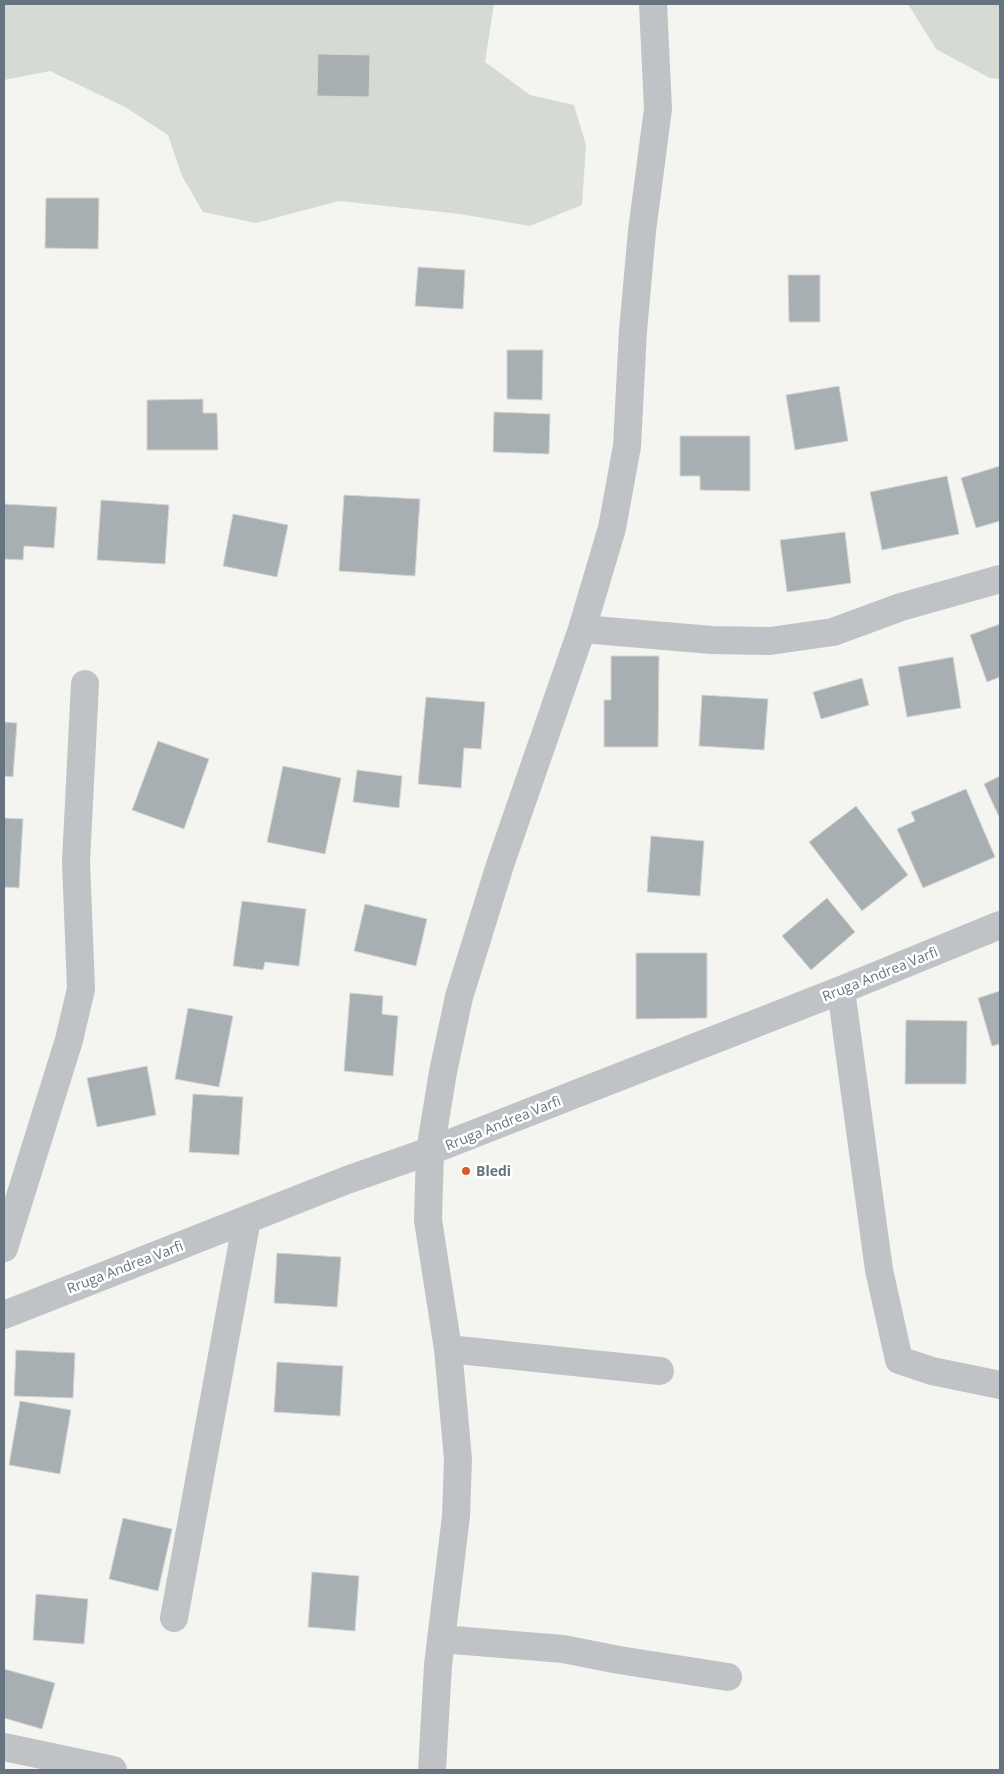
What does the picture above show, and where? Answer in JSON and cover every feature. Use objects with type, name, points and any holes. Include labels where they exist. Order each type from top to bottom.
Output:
[{"type":"street","points":[[432,1770],[438,1665],[456,1516],[458,1459],[448,1349],[428,1220],[430,1152],[443,1072],[459,997],[500,865],[582,629],[612,528],[627,446],[633,331],[642,230],[658,109],[653,4]]},
{"type":"street","points":[[582,629],[712,640],[770,642],[833,632],[901,607],[1000,579]]},
{"type":"street","points":[[4,1248],[69,1040],[81,989],[76,862],[85,684]]},
{"type":"street","name":"Rruga Andrea Varfi","points":[[4,1315],[347,1180],[430,1152],[841,990],[1000,925]]},
{"type":"street","points":[[841,990],[879,1270],[898,1360],[932,1371],[1000,1385]]},
{"type":"street","points":[[174,1618],[247,1219]]},
{"type":"street","points":[[448,1349],[660,1371]]},
{"type":"street","points":[[441,1639],[563,1649],[728,1677]]},
{"type":"street","points":[[4,1747],[113,1770]]},
{"type":"shaded area","points":[[4,4],[494,4],[485,62],[530,95],[574,105],[586,145],[582,205],[530,226],[460,214],[339,201],[256,223],[203,212],[182,176],[168,135],[125,107],[50,71],[4,80]]},
{"type":"shaded area","points":[[908,4],[1000,4],[1000,79],[990,78],[936,49]]},
{"type":"building","points":[[318,54],[370,55],[369,97],[317,96]]},
{"type":"building","points":[[46,198],[99,198],[98,249],[45,248]]},
{"type":"building","points":[[418,267],[465,270],[463,309],[415,306]]},
{"type":"building","points":[[788,275],[820,275],[820,322],[789,322]]},
{"type":"building","points":[[507,350],[543,350],[542,400],[507,399]]},
{"type":"building","points":[[839,386],[848,441],[795,450],[786,395]]},
{"type":"building","points":[[203,399],[203,413],[217,413],[218,450],[147,450],[147,400]]},
{"type":"building","points":[[494,412],[550,414],[549,454],[493,452]]},
{"type":"building","points":[[680,436],[750,436],[750,491],[700,490],[700,476],[680,476]]},
{"type":"building","points":[[1000,466],[1000,521],[976,528],[961,478]]},
{"type":"building","points":[[947,476],[959,534],[882,550],[870,492]]},
{"type":"building","points":[[344,495],[420,499],[415,576],[339,571]]},
{"type":"building","points":[[101,500],[169,505],[165,564],[97,560]]},
{"type":"building","points":[[4,504],[57,507],[54,548],[24,546],[23,560],[4,559]]},
{"type":"building","points":[[233,514],[288,525],[277,577],[223,566]]},
{"type":"building","points":[[845,532],[851,583],[787,592],[780,540]]},
{"type":"building","points":[[1000,624],[1000,677],[987,682],[970,635]]},
{"type":"building","points":[[611,656],[659,656],[658,747],[604,747],[604,700],[611,700]]},
{"type":"building","points":[[953,657],[961,708],[907,717],[898,667]]},
{"type":"building","points":[[862,678],[869,705],[821,719],[813,692]]},
{"type":"building","points":[[702,695],[768,699],[764,750],[699,746]]},
{"type":"building","points":[[426,697],[485,702],[481,749],[464,748],[461,788],[418,784]]},
{"type":"building","points":[[4,722],[17,723],[13,777],[4,776]]},
{"type":"building","points":[[158,741],[209,759],[184,829],[132,810]]},
{"type":"building","points":[[283,766],[341,778],[325,854],[267,842]]},
{"type":"building","points":[[357,770],[402,776],[399,808],[353,802]]},
{"type":"building","points":[[1000,776],[1000,819],[984,784]]},
{"type":"building","points":[[966,789],[995,857],[923,888],[897,829],[915,821],[911,812]]},
{"type":"building","points":[[856,806],[908,875],[862,911],[809,842]]},
{"type":"building","points":[[4,818],[23,819],[19,888],[4,887]]},
{"type":"building","points":[[651,836],[704,841],[700,896],[647,892]]},
{"type":"building","points":[[827,898],[855,932],[811,970],[782,936]]},
{"type":"building","points":[[242,901],[306,909],[299,966],[265,962],[263,970],[233,966]]},
{"type":"building","points":[[365,904],[427,919],[416,966],[354,951]]},
{"type":"building","points":[[636,953],[707,953],[707,1018],[636,1019]]},
{"type":"building","points":[[1000,991],[1000,1044],[992,1046],[978,998]]},
{"type":"building","points":[[350,993],[383,996],[382,1014],[398,1016],[393,1076],[344,1071]]},
{"type":"building","points":[[188,1008],[233,1016],[219,1087],[175,1079]]},
{"type":"building","points":[[906,1020],[967,1021],[966,1084],[905,1084]]},
{"type":"building","points":[[147,1066],[156,1115],[97,1127],[87,1078]]},
{"type":"building","points":[[193,1094],[243,1097],[239,1155],[189,1152]]},
{"type":"building","points":[[277,1253],[341,1257],[337,1307],[274,1303]]},
{"type":"building","points":[[16,1350],[75,1353],[73,1398],[14,1396]]},
{"type":"building","points":[[277,1362],[343,1366],[340,1416],[274,1412]]},
{"type":"building","points":[[20,1401],[71,1410],[60,1474],[9,1465]]},
{"type":"building","points":[[123,1518],[172,1529],[158,1591],[109,1579]]},
{"type":"building","points":[[312,1572],[359,1576],[355,1631],[308,1627]]},
{"type":"building","points":[[36,1594],[88,1599],[84,1644],[33,1640]]},
{"type":"building","points":[[4,1669],[55,1683],[42,1729],[4,1718]]},
{"type":"place","name":"Bledi","points":[[466,1171]]}]
